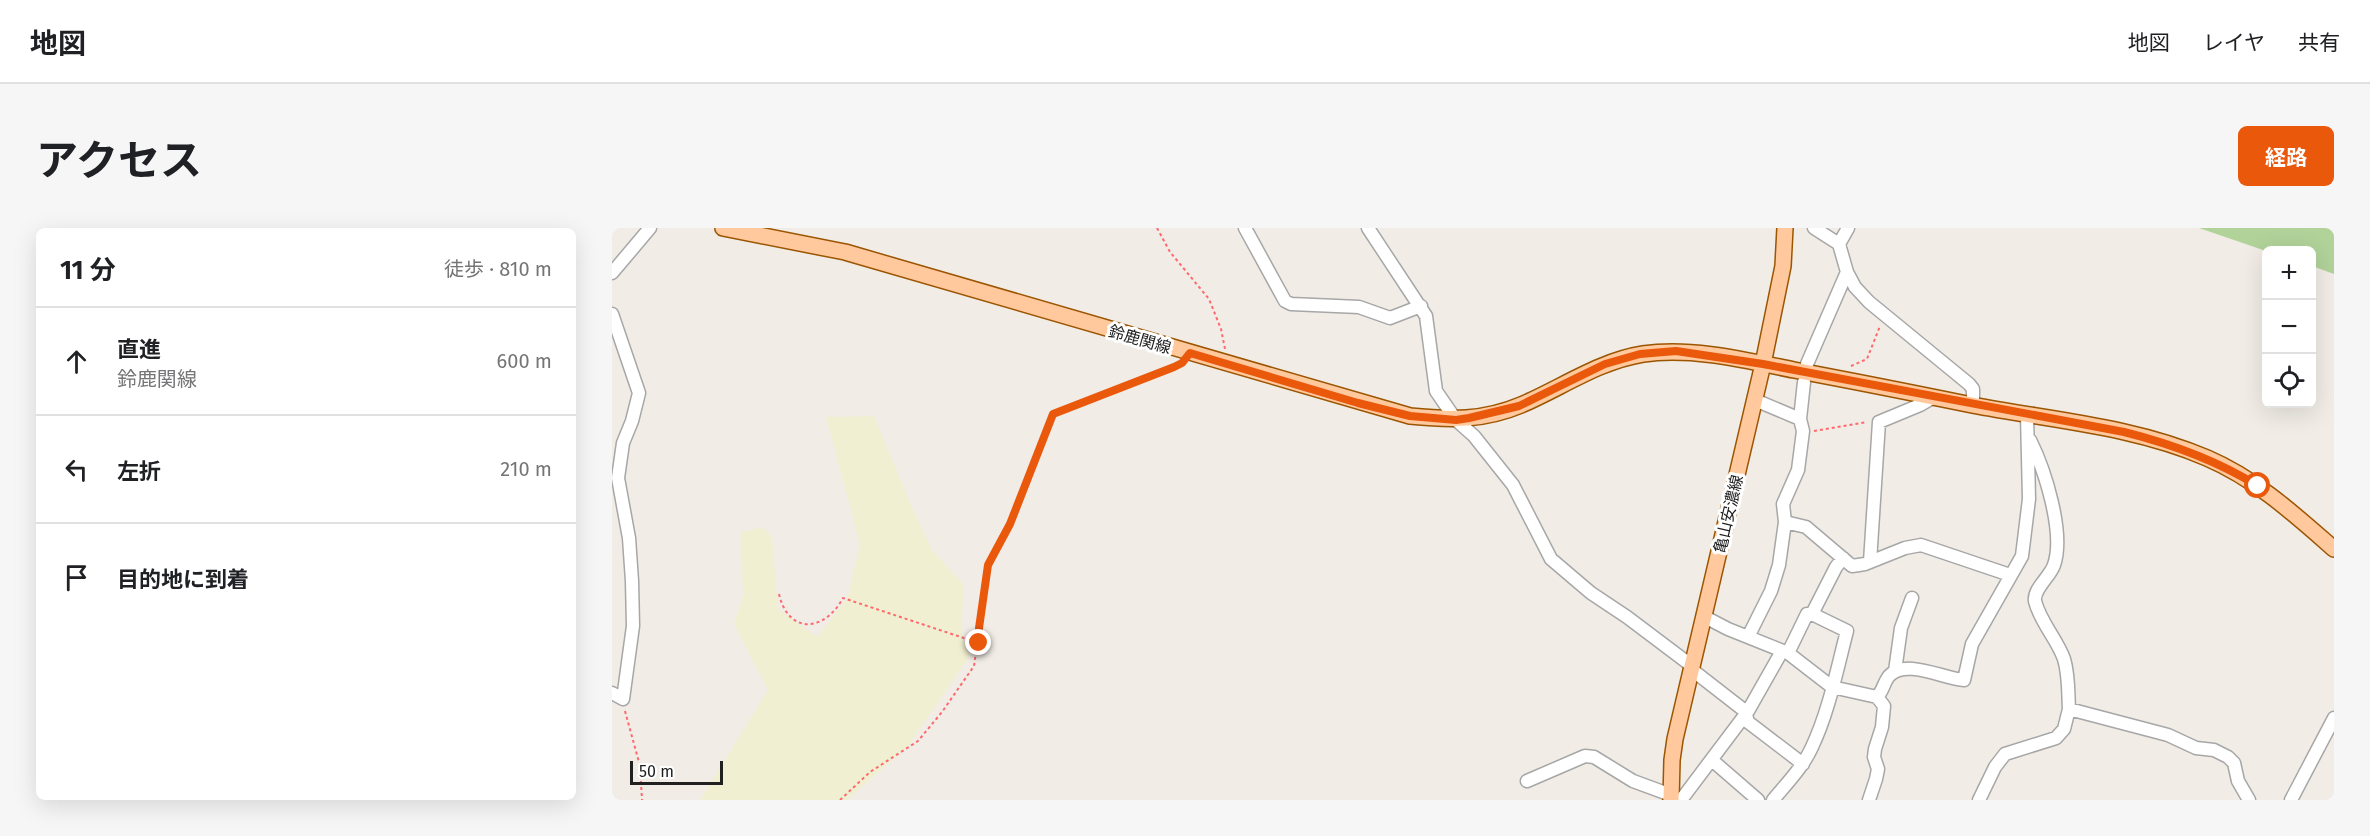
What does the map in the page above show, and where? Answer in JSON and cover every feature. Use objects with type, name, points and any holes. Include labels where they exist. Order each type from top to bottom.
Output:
[{"type":"main road","name":"鈴鹿関線","points":[[723,228],[845,252],[1410,416],[1456,420],[1482,416],[1519,406],[1605,364],[1640,354],[1676,351],[1763,364],[2141,436],[2207,458],[2235,472],[2279,501],[2334,549]]},
{"type":"main road","name":"亀山安濃線","points":[[1674,798],[1675,739],[1763,364],[1783,267],[1785,228]]},
{"type":"street","points":[[612,273],[650,228]]},
{"type":"street","points":[[1245,228],[1285,301],[1291,304],[1359,307],[1390,318],[1420,306]]},
{"type":"street","points":[[1368,228],[1426,316],[1436,391],[1456,420],[1474,436],[1513,485],[1551,559],[1591,593],[1627,617],[1692,668],[1746,714],[1748,722],[1803,764]]},
{"type":"street","points":[[1814,228],[1839,244],[1847,272],[1855,287],[1884,315],[1969,384],[1973,389],[1973,405]]},
{"type":"street","points":[[1839,244],[1848,228]]},
{"type":"street","points":[[1808,364],[1847,272]]},
{"type":"street","points":[[612,314],[639,393],[621,450],[618,478],[629,538],[633,626],[627,680],[617,696]]},
{"type":"street","points":[[1748,637],[1771,591],[1779,565],[1785,522],[1783,504],[1798,470],[1804,382]]},
{"type":"street","points":[[1870,562],[1879,422],[1934,397]]},
{"type":"street","points":[[1755,400],[1801,425]]},
{"type":"street","points":[[1878,697],[1887,678],[1895,671],[1917,669],[1964,680],[1972,644],[2022,556],[2029,499],[2027,415]]},
{"type":"street","points":[[1979,800],[1995,767],[2005,754],[2056,738],[2064,729],[2069,710],[2067,674],[2063,659],[2035,599],[2037,590],[2046,581],[2056,558],[2056,531],[2043,471],[2028,437]]},
{"type":"street","points":[[1785,522],[1806,527],[1852,566],[1921,545],[2010,575]]},
{"type":"street","points":[[1812,614],[1843,558]]},
{"type":"street","points":[[1895,671],[1901,628],[1912,598]]},
{"type":"street","points":[[1527,781],[1585,756],[1594,757],[1633,781],[1674,798],[1707,763],[1713,760],[1746,714],[1807,614],[1812,614],[1847,631],[1832,687],[1812,747],[1803,764],[1773,800]]},
{"type":"street","points":[[1703,616],[1785,652],[1832,687],[1878,697],[1884,706],[1882,727],[1874,757],[1878,769],[1869,800]]},
{"type":"street","points":[[2069,710],[2168,735],[2196,748],[2214,750],[2229,757],[2234,763],[2238,781],[2249,800]]},
{"type":"street","points":[[2291,800],[2334,718]]},
{"type":"street","points":[[1713,760],[1758,800]]},
{"type":"path","points":[[1157,228],[1170,252],[1209,299],[1221,329],[1225,363]]},
{"type":"path","points":[[1843,368],[1868,359],[1884,315]]},
{"type":"path","points":[[840,800],[870,772],[918,741],[942,712],[974,666],[988,565],[1010,524],[1053,414],[1174,367],[1182,363],[1190,353]]},
{"type":"path","points":[[1801,425],[1826,430],[1879,422]]},
{"type":"path","points":[[779,594],[782,606],[797,621],[810,625],[823,622],[835,612],[843,598],[979,643]]},
{"type":"path","points":[[617,696],[640,766],[642,800]]},
{"type":"green space","points":[[2199,228],[2334,228],[2334,274],[2316,267],[2316,246],[2262,246],[2262,250]]},
{"type":"green space","points":[[874,416],[932,550],[964,585],[961,635],[970,656],[909,745],[847,800],[700,800],[768,690],[734,624],[743,596],[741,532],[763,527],[772,538],[778,609],[817,637],[847,599],[860,544],[826,417]]},
{"type":"route","points":[[979,643],[988,565],[1010,524],[1053,414],[1174,367],[1182,363],[1190,353],[1358,403],[1410,416],[1456,420],[1519,406],[1605,364],[1640,354],[1676,351],[1763,364],[2124,432],[2207,458],[2258,486]]}]
